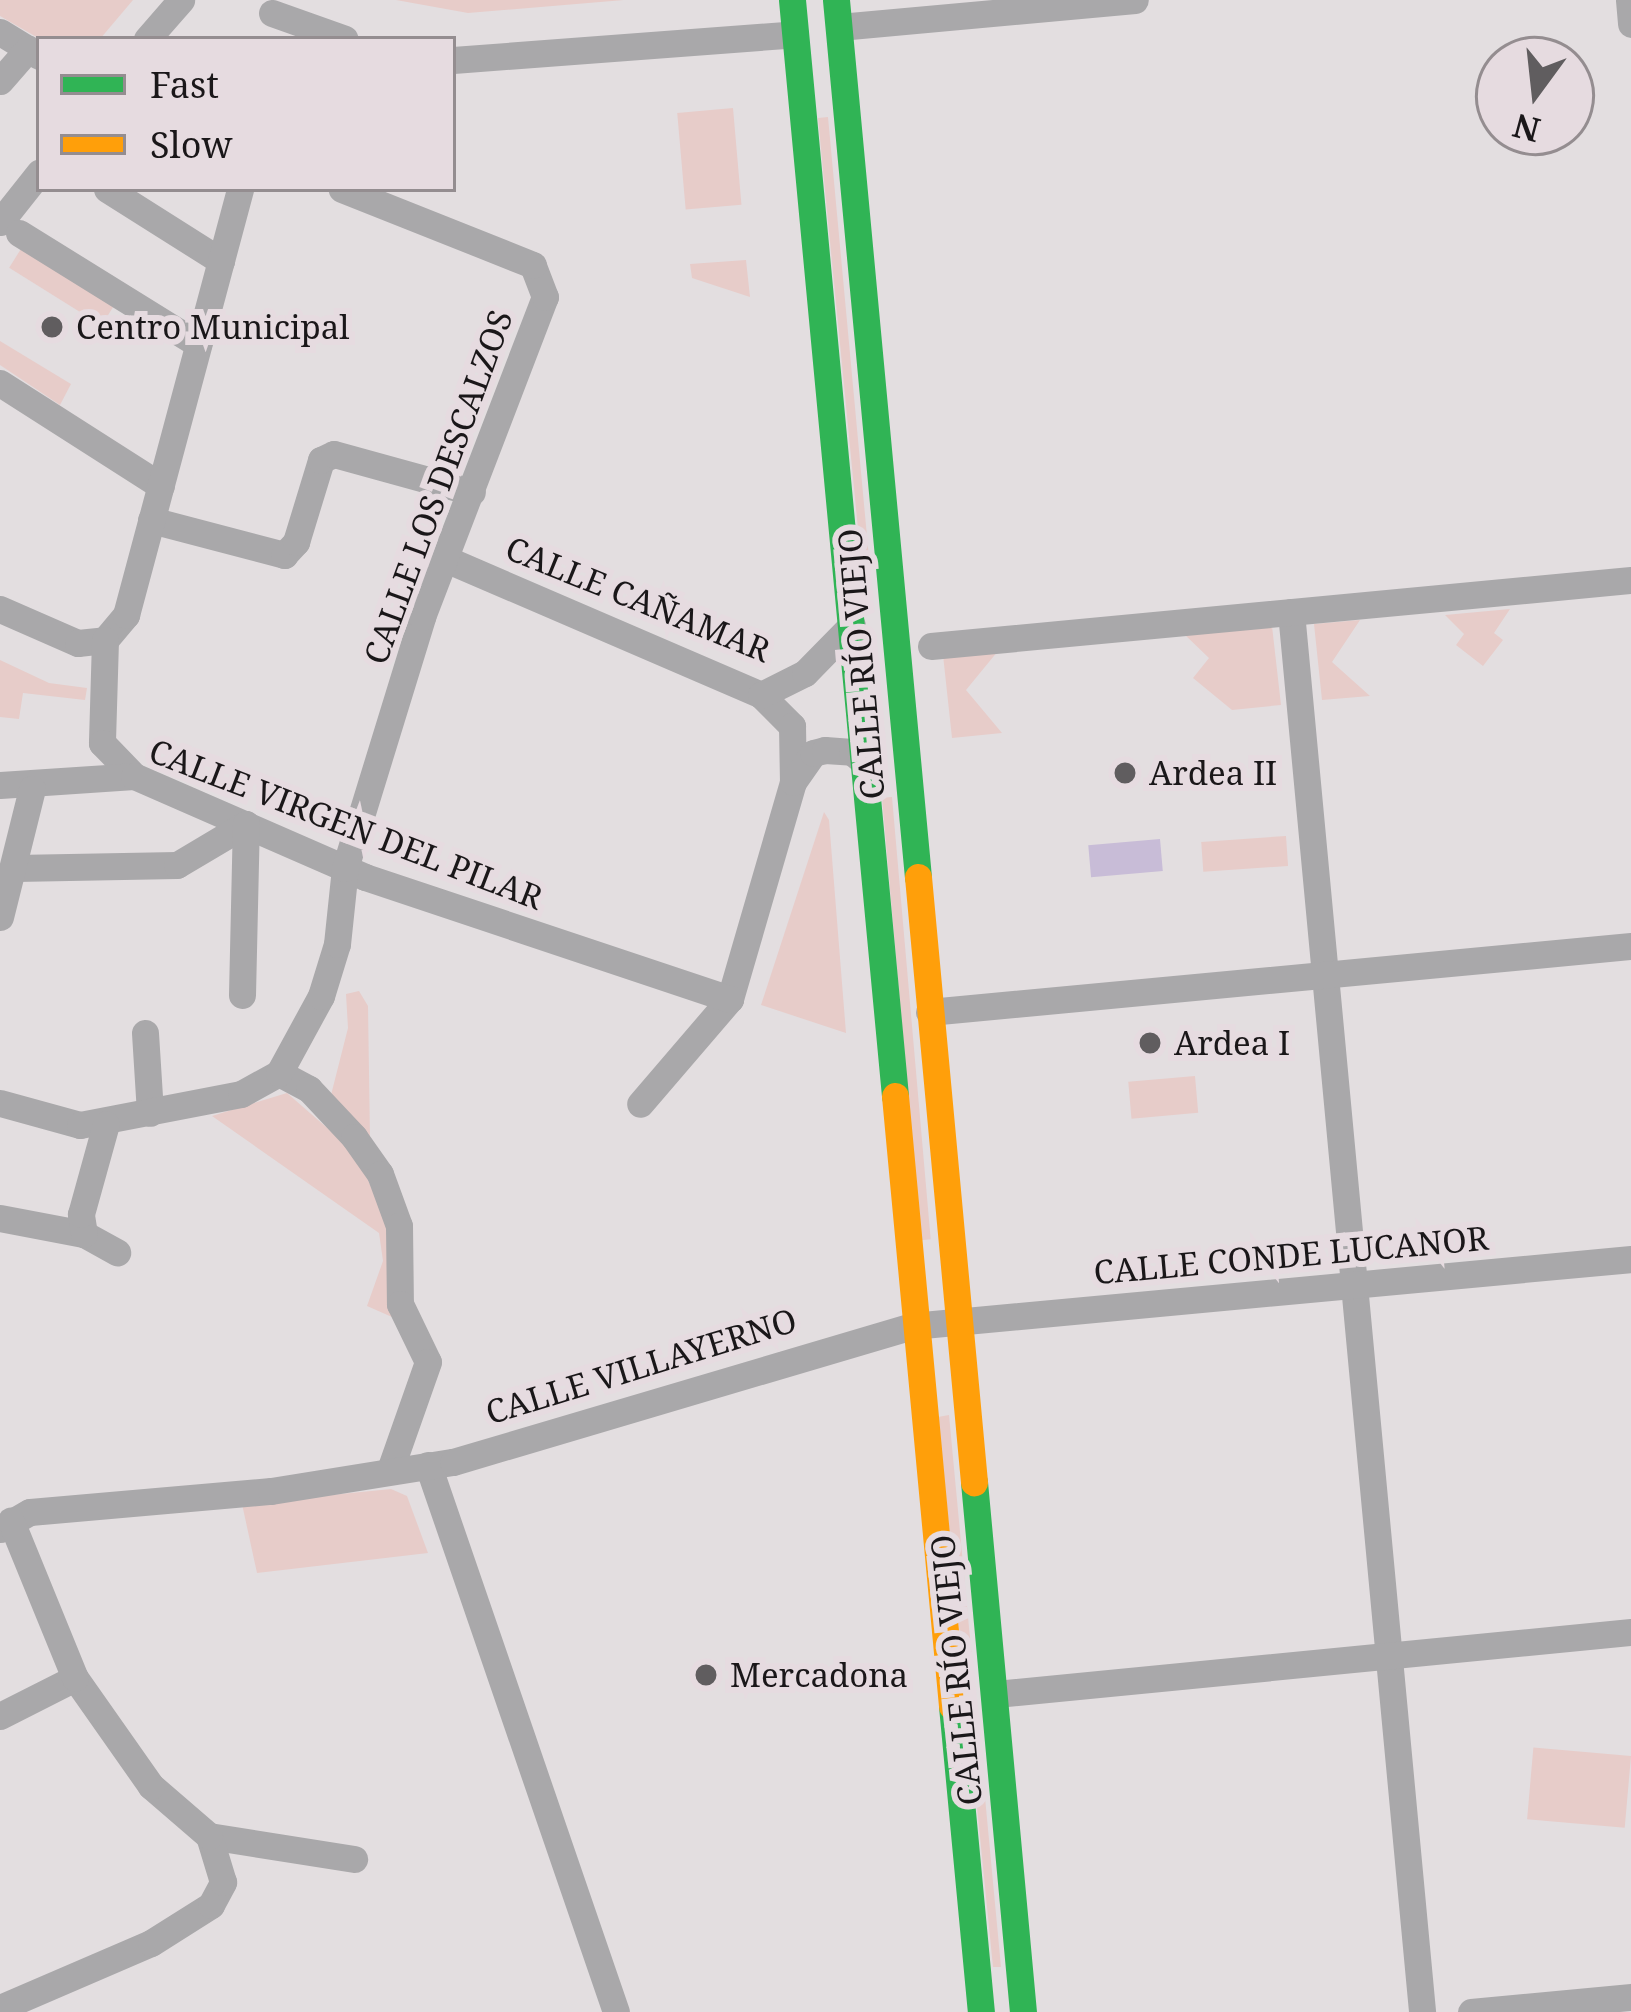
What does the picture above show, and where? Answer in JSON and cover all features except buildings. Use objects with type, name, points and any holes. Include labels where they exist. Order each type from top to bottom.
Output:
[{"type":"main road","name":"CALLE RÍO VIEJO","points":[[792,0],[865,763],[912,1326],[981,2012]]},
{"type":"main road","name":"CALLE RÍO VIEJO","points":[[838,14],[1023,2012]]},
{"type":"street","points":[[150,36],[182,0]]},
{"type":"street","points":[[838,14],[1135,0]]},
{"type":"street","points":[[1629,0],[1631,24]]},
{"type":"street","points":[[268,17],[334,36]]},
{"type":"street","points":[[0,32],[34,52],[0,81]]},
{"type":"street","points":[[456,60],[795,34]]},
{"type":"street","points":[[36,178],[9,228],[198,344]]},
{"type":"street","points":[[112,192],[220,261]]},
{"type":"street","points":[[134,776],[102,743],[105,640],[126,615],[158,522],[161,486],[239,192]]},
{"type":"street","name":"CALLE LOS DESCALZOS","points":[[279,1073],[321,996],[337,944],[345,868],[422,616],[448,560],[539,317],[543,279],[533,265],[350,192]]},
{"type":"street","points":[[0,383],[161,486]]},
{"type":"street","points":[[158,522],[284,554],[296,542],[321,460],[334,454],[472,492]]},
{"type":"street","name":"CALLE CAÑAMAR","points":[[448,560],[761,694],[817,664],[852,625]]},
{"type":"street","points":[[931,646],[1631,580]]},
{"type":"street","points":[[0,609],[64,639],[105,640]]},
{"type":"street","points":[[1291,612],[1422,2012]]},
{"type":"street","points":[[640,1104],[730,999],[794,782],[792,726],[761,694]]},
{"type":"street","name":"CALLE RÍO VIEJO","points":[[794,782],[813,753],[825,749],[852,752],[865,763]]},
{"type":"street","name":"CALLE VIRGEN DEL PILAR","points":[[0,785],[32,788],[134,776],[345,868],[730,999]]},
{"type":"street","points":[[0,917],[32,788]]},
{"type":"street","points":[[15,868],[177,865],[246,824]]},
{"type":"street","points":[[242,995],[246,824]]},
{"type":"street","points":[[929,1012],[1631,946]]},
{"type":"street","points":[[145,1033],[150,1113]]},
{"type":"street","points":[[1,1105],[22,1114],[106,1124],[241,1094],[279,1073],[309,1089],[354,1137],[380,1174],[399,1226],[400,1304],[428,1362],[390,1470]]},
{"type":"street","points":[[84,1234],[81,1214],[106,1124]]},
{"type":"street","points":[[0,1218],[84,1234],[117,1252]]},
{"type":"street","name":"CALLE CONDE LUCANOR","points":[[958,1322],[1631,1259]]},
{"type":"street","points":[[912,1326],[958,1322]]},
{"type":"street","name":"CALLE VILLAYERNO","points":[[4,1524],[428,1466],[912,1326]]},
{"type":"street","points":[[428,1466],[616,2012]]},
{"type":"street","points":[[0,2008],[151,1943],[211,1905],[223,1882],[209,1836],[152,1786],[75,1678],[4,1524]]},
{"type":"street","points":[[996,1694],[1631,1632]]},
{"type":"street","points":[[0,1716],[75,1678]]},
{"type":"street","points":[[209,1836],[354,1859]]},
{"type":"street","points":[[1471,2012],[1631,1997]]},
{"type":"shaded area","points":[[0,0],[133,0],[103,36],[36,37],[0,16]]},
{"type":"shaded area","points":[[396,0],[624,0],[468,13]]},
{"type":"shaded area","points":[[733,108],[741,205],[686,210],[677,113]]},
{"type":"shaded area","points":[[828,117],[872,590],[864,591],[818,118]]},
{"type":"shaded area","points":[[24,244],[116,302],[102,326],[9,268]]},
{"type":"shaded area","points":[[746,260],[750,297],[692,278],[690,264]]},
{"type":"shaded area","points":[[0,341],[71,384],[60,405],[0,365]]},
{"type":"shaded area","points":[[1510,609],[1494,633],[1503,640],[1483,666],[1456,645],[1464,634],[1445,615]]},
{"type":"shaded area","points":[[1360,620],[1332,662],[1370,696],[1322,700],[1314,624]]},
{"type":"shaded area","points":[[1272,626],[1281,705],[1232,710],[1193,678],[1209,658],[1183,633]]},
{"type":"shaded area","points":[[998,651],[966,690],[1002,733],[952,738],[943,655]]},
{"type":"shaded area","points":[[0,660],[49,683],[87,688],[85,700],[23,693],[19,719],[0,717]]},
{"type":"shaded area","points":[[892,797],[931,1239],[921,1240],[882,798]]},
{"type":"shaded area","points":[[824,812],[829,820],[846,1033],[761,1005]]},
{"type":"shaded area","points":[[1286,836],[1288,866],[1203,872],[1201,842]]},
{"type":"shaded area","points":[[1160,839],[1163,871],[1091,877],[1088,845]]},
{"type":"shaded area","points":[[359,991],[368,1006],[370,1138],[331,1095],[348,1028],[346,994]]},
{"type":"shaded area","points":[[1195,1076],[1198,1113],[1131,1119],[1128,1082]]},
{"type":"shaded area","points":[[287,1093],[356,1153],[387,1223],[392,1317],[367,1306],[383,1261],[379,1233],[212,1116]]},
{"type":"shaded area","points":[[949,1415],[1001,1967],[993,1967],[938,1417]]},
{"type":"shaded area","points":[[391,1489],[407,1496],[428,1553],[257,1573],[242,1504]]},
{"type":"shaded area","points":[[1533,1747],[1631,1756],[1625,1828],[1527,1819]]},
{"type":"traffic: fast","points":[[792,0],[895,1096]]},
{"type":"traffic: fast","points":[[836,0],[918,877]]},
{"type":"traffic: fast","points":[[974,1482],[1023,2012]]},
{"type":"traffic: fast","points":[[952,1706],[981,2012]]},
{"type":"traffic: slow","points":[[918,877],[974,1482]]},
{"type":"traffic: slow","points":[[895,1096],[952,1706]]},
{"type":"place","name":"Centro Municipal","points":[[52,327]]},
{"type":"place","name":"Ardea II","points":[[1125,773]]},
{"type":"place","name":"Ardea I","points":[[1150,1043]]},
{"type":"place","name":"Mercadona","points":[[706,1675]]}]
